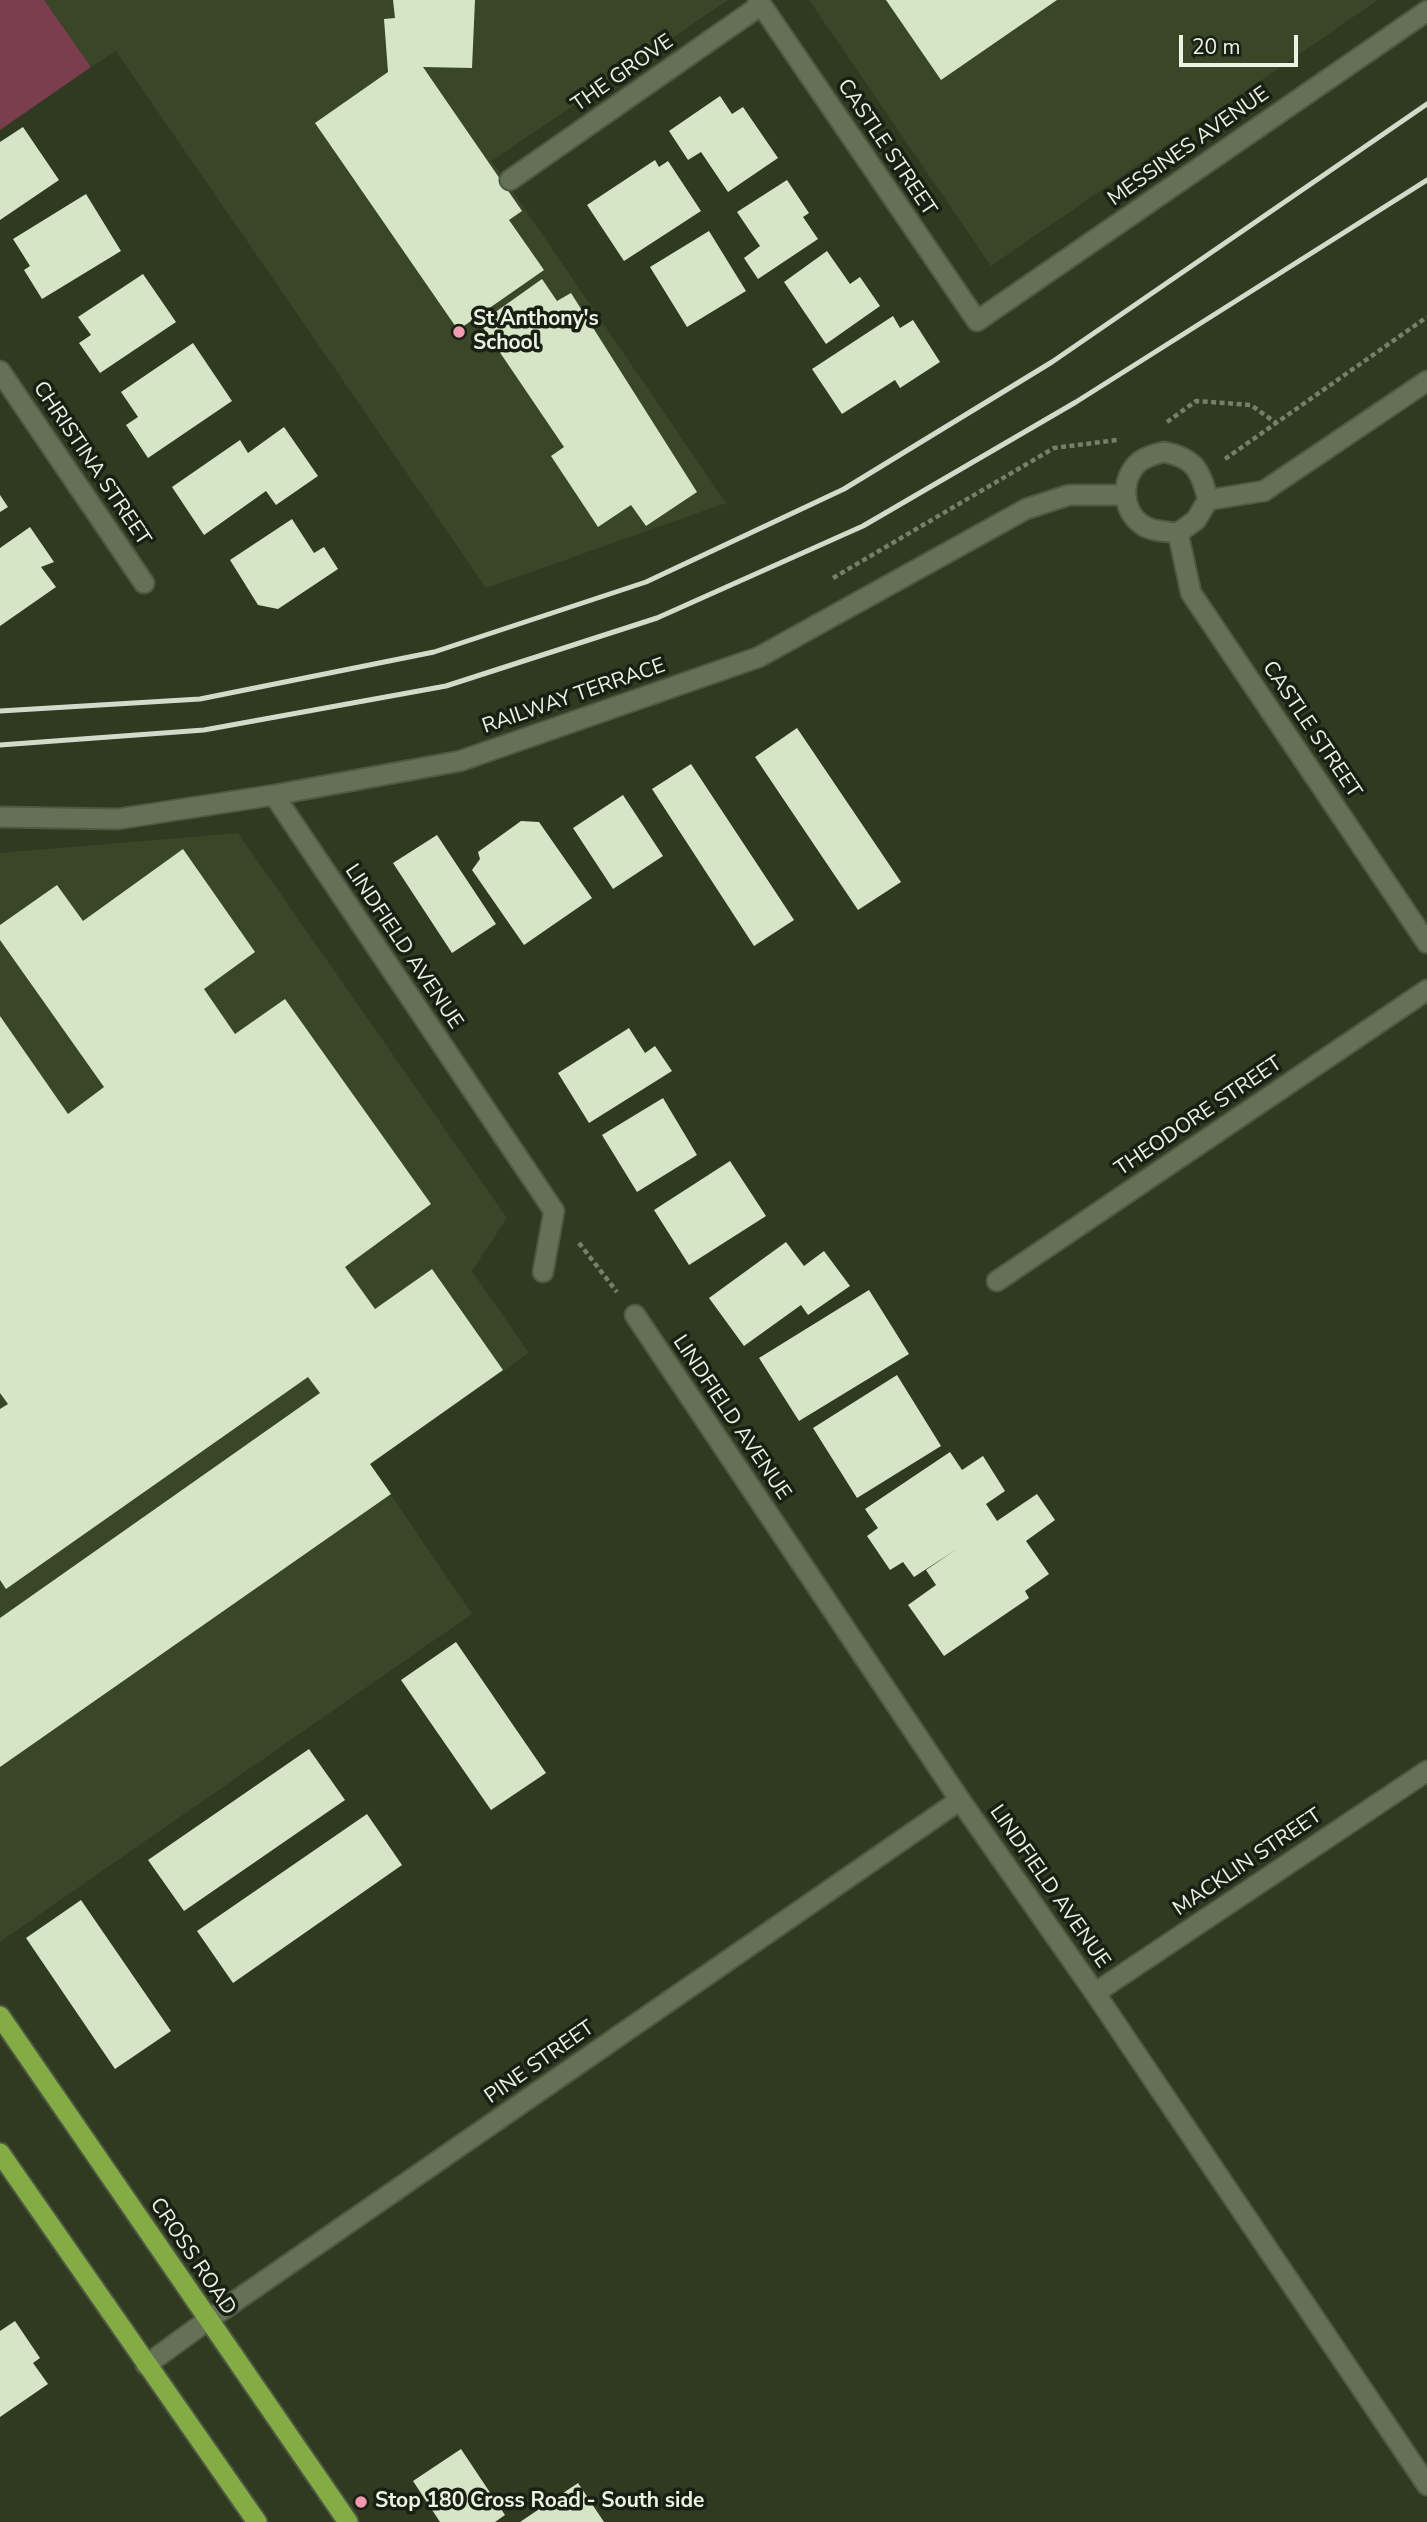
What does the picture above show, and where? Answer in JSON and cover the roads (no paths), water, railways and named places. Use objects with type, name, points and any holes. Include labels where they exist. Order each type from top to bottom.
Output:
[{"type":"highway","name":"CROSS ROAD","points":[[0,2016],[348,2522]]},
{"type":"highway","points":[[0,2153],[257,2522]]},
{"type":"street","name":"THE GROVE","points":[[510,180],[760,2]]},
{"type":"street","name":"CASTLE STREET","points":[[760,2],[977,321]]},
{"type":"street","name":"MESSINES AVENUE","points":[[977,321],[1427,11]]},
{"type":"street","name":"CHRISTINA STREET","points":[[0,371],[144,583]]},
{"type":"street","points":[[1208,500],[1265,491],[1427,381]]},
{"type":"street","points":[[1164,452],[1189,460],[1201,476],[1208,500],[1196,520],[1178,533],[1154,530],[1141,524],[1132,514],[1124,495],[1130,474],[1139,463],[1150,455],[1164,452]]},
{"type":"street","name":"RAILWAY TERRACE","points":[[0,817],[118,819],[274,796],[460,761],[771,651],[1026,509],[1069,495],[1124,495]]},
{"type":"street","name":"CASTLE STREET","points":[[1178,533],[1191,593],[1427,943]]},
{"type":"street","name":"LINDFIELD AVENUE","points":[[274,796],[554,1211],[543,1272]]},
{"type":"street","name":"THEODORE STREET","points":[[997,1281],[1427,990]]},
{"type":"street","name":"LINDFIELD AVENUE","points":[[635,1315],[960,1800],[1095,1993],[1427,2485]]},
{"type":"street","name":"MACKLIN STREET","points":[[1095,1993],[1427,1771]]},
{"type":"street","name":"PINE STREET","points":[[146,2365],[960,1800]]},
{"type":"railway","points":[[0,711],[200,699],[434,652],[646,582],[844,489],[1052,362],[1427,104]]},
{"type":"railway","points":[[0,745],[204,730],[446,686],[657,618],[863,526],[1076,402],[1427,180]]},
{"type":"place","name":"St Anthony's School","points":[[459,332]]},
{"type":"place","name":"Stop 180 Cross Road - South side","points":[[361,2502]]}]
